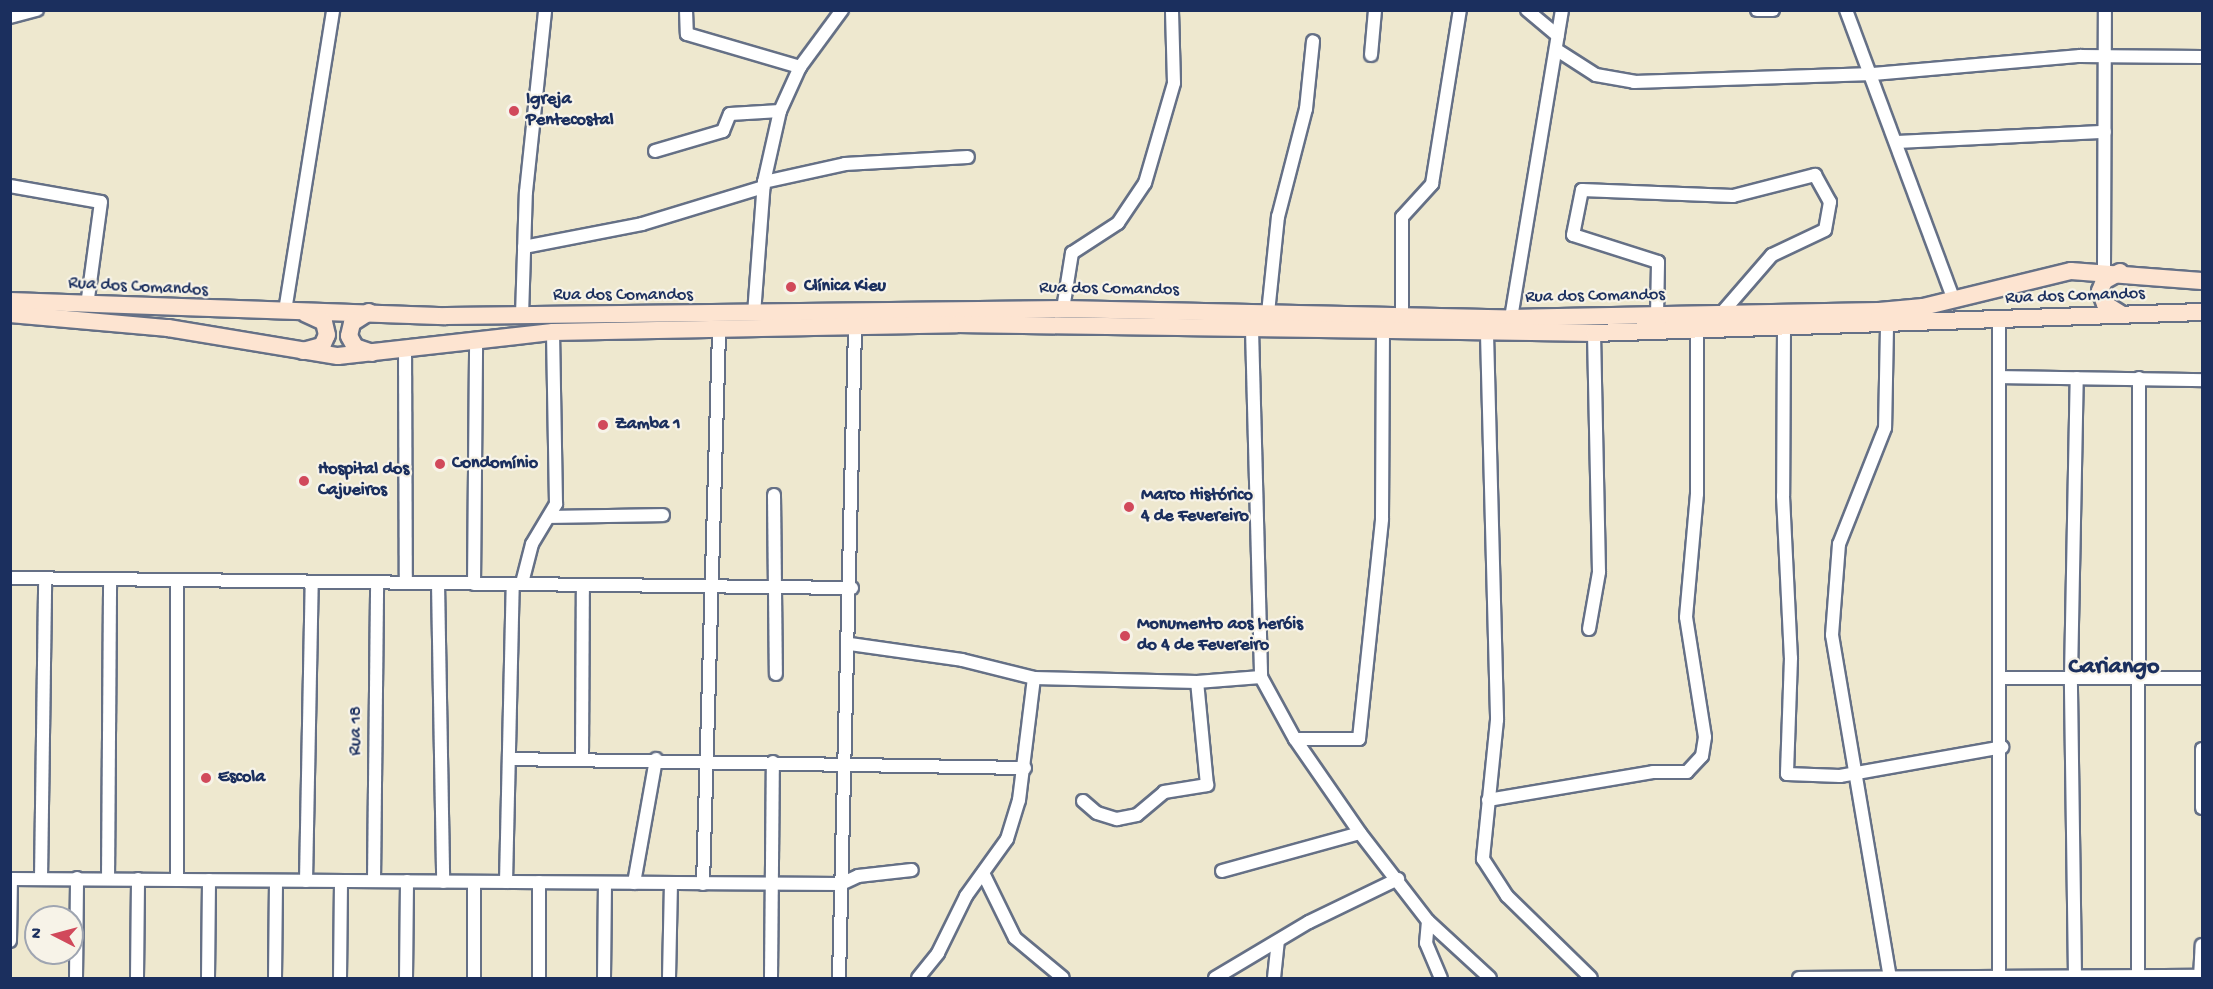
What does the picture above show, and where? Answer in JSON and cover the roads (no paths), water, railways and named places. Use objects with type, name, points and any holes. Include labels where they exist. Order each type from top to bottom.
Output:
[{"type":"main road","name":"Rua dos Comandos","points":[[10,301],[522,316],[1063,309],[1510,318],[1879,311],[1954,300],[2039,275],[2112,271],[2202,280]]},
{"type":"main road","points":[[2112,271],[2100,291],[2105,304],[2121,314]]},
{"type":"main road","points":[[292,311],[324,322],[327,334],[322,346],[297,352]]},
{"type":"main road","points":[[369,312],[352,323],[349,336],[355,347],[372,354]]},
{"type":"main road","name":"Rua dos Comandos","points":[[10,314],[168,328],[297,352],[372,354],[476,339],[553,332],[719,331],[855,326],[1252,329],[1487,334],[1594,333],[1887,327],[2121,314],[2202,312]]},
{"type":"street","points":[[11,10],[11,17],[37,10]]},
{"type":"street","points":[[292,311],[333,10]]},
{"type":"street","points":[[522,316],[524,247],[545,10]]},
{"type":"street","points":[[686,10],[687,34],[800,67]]},
{"type":"street","points":[[754,314],[764,184],[780,111],[800,67],[842,10]]},
{"type":"street","points":[[1063,309],[1072,254],[1118,223],[1145,183],[1174,83],[1172,10]]},
{"type":"street","points":[[1371,55],[1375,10]]},
{"type":"street","points":[[1402,317],[1402,217],[1432,184],[1460,10]]},
{"type":"street","points":[[1527,10],[1558,36]]},
{"type":"street","points":[[1510,318],[1562,10]]},
{"type":"street","points":[[1756,10],[1773,10]]},
{"type":"street","points":[[1846,10],[1873,74],[1954,300]]},
{"type":"street","points":[[2105,10],[2105,132],[2112,271]]},
{"type":"street","points":[[1268,313],[1278,217],[1304,117],[1313,41]]},
{"type":"street","points":[[1557,50],[1611,80],[1873,74],[2105,56],[2202,57]]},
{"type":"street","points":[[655,151],[723,131],[730,114],[780,111]]},
{"type":"street","points":[[1898,142],[2105,132]]},
{"type":"street","points":[[524,247],[634,226],[764,184],[845,164],[968,157]]},
{"type":"street","points":[[1657,316],[1658,262],[1574,237],[1582,190],[1733,196],[1815,175],[1830,202],[1828,225],[1773,255],[1720,315]]},
{"type":"street","points":[[10,186],[101,202],[87,305]]},
{"type":"street","points":[[1999,320],[2003,678],[1999,976]]},
{"type":"street","points":[[839,978],[842,764],[852,588],[855,326]]},
{"type":"street","points":[[1887,327],[1885,428],[1838,554],[1833,644],[1889,977]]},
{"type":"street","points":[[1252,329],[1262,677],[1295,739],[1360,833],[1398,879],[1428,921],[1490,978]]},
{"type":"street","points":[[1784,329],[1783,496],[1791,658],[1786,770],[1793,777],[1856,773],[2001,747]]},
{"type":"street","points":[[703,884],[709,584],[719,331]]},
{"type":"street","points":[[1488,800],[1653,772],[1687,772],[1702,756],[1705,737],[1686,617],[1697,495],[1697,331]]},
{"type":"street","points":[[506,882],[509,759],[518,584],[532,544],[552,517],[553,332]]},
{"type":"street","points":[[1295,739],[1355,742],[1360,736],[1382,519],[1383,333]]},
{"type":"street","points":[[1589,629],[1599,572],[1594,333]]},
{"type":"street","points":[[1487,334],[1497,720],[1482,842],[1488,873],[1591,978]]},
{"type":"street","points":[[474,584],[476,339]]},
{"type":"street","points":[[405,348],[406,583]]},
{"type":"street","points":[[2001,377],[2202,380]]},
{"type":"street","points":[[2075,976],[2072,677],[2077,378]]},
{"type":"street","points":[[2138,975],[2139,378]]},
{"type":"street","points":[[774,495],[776,674]]},
{"type":"street","points":[[552,517],[663,515]]},
{"type":"street","points":[[10,578],[583,585],[709,584],[852,588]]},
{"type":"street","points":[[41,879],[45,578]]},
{"type":"street","points":[[108,879],[110,580]]},
{"type":"street","points":[[177,580],[177,879]]},
{"type":"street","points":[[306,881],[312,582]]},
{"type":"street","name":"Rua 18","points":[[374,881],[377,582]]},
{"type":"street","points":[[438,583],[443,882]]},
{"type":"street","points":[[582,756],[583,585]]},
{"type":"street","points":[[850,644],[962,660],[1034,678],[1197,682],[1262,677]]},
{"type":"street","points":[[918,978],[982,873],[1007,839],[1025,768],[1034,678]]},
{"type":"street","points":[[2003,678],[2202,678]]},
{"type":"street","points":[[1083,801],[1097,813],[1117,819],[1137,815],[1164,792],[1207,785],[1197,682]]},
{"type":"street","points":[[2202,749],[2202,808]]},
{"type":"street","points":[[509,759],[582,756],[1025,768]]},
{"type":"street","points":[[634,883],[656,759]]},
{"type":"street","points":[[771,978],[773,762]]},
{"type":"street","points":[[1222,871],[1360,833]]},
{"type":"street","points":[[10,941],[11,879],[841,884],[858,876],[912,870]]},
{"type":"street","points":[[982,873],[1015,938],[1063,978]]},
{"type":"street","points":[[76,978],[77,878]]},
{"type":"street","points":[[137,978],[138,879]]},
{"type":"street","points":[[1215,978],[1278,941],[1398,879]]},
{"type":"street","points":[[208,978],[209,880]]},
{"type":"street","points":[[275,978],[276,881]]},
{"type":"street","points":[[340,881],[340,978]]},
{"type":"street","points":[[406,978],[407,881]]},
{"type":"street","points":[[474,882],[474,978]]},
{"type":"street","points":[[539,882],[539,978]]},
{"type":"street","points":[[604,883],[604,978]]},
{"type":"street","points":[[669,978],[671,883]]},
{"type":"street","points":[[1428,921],[1425,939],[1441,978]]},
{"type":"street","points":[[1274,978],[1278,941]]},
{"type":"street","points":[[1799,978],[2138,975],[2201,977],[2202,945]]},
{"type":"place","name":"Igreja Pentecostal","points":[[514,111]]},
{"type":"place","name":"Clínica Kieu","points":[[791,287]]},
{"type":"place","name":"Zamba 1","points":[[603,425]]},
{"type":"place","name":"Condomínio","points":[[440,464]]},
{"type":"place","name":"Hospital dos Cajueiros","points":[[304,481]]},
{"type":"place","name":"Marco Histórico 4 de Fevereiro","points":[[1129,507]]},
{"type":"place","name":"Monumento aos heróis do 4 de Fevereiro","points":[[1125,636]]},
{"type":"place","name":"Escola","points":[[206,778]]},
{"type":"district","name":"Cariango","points":[[2114,668]]}]
